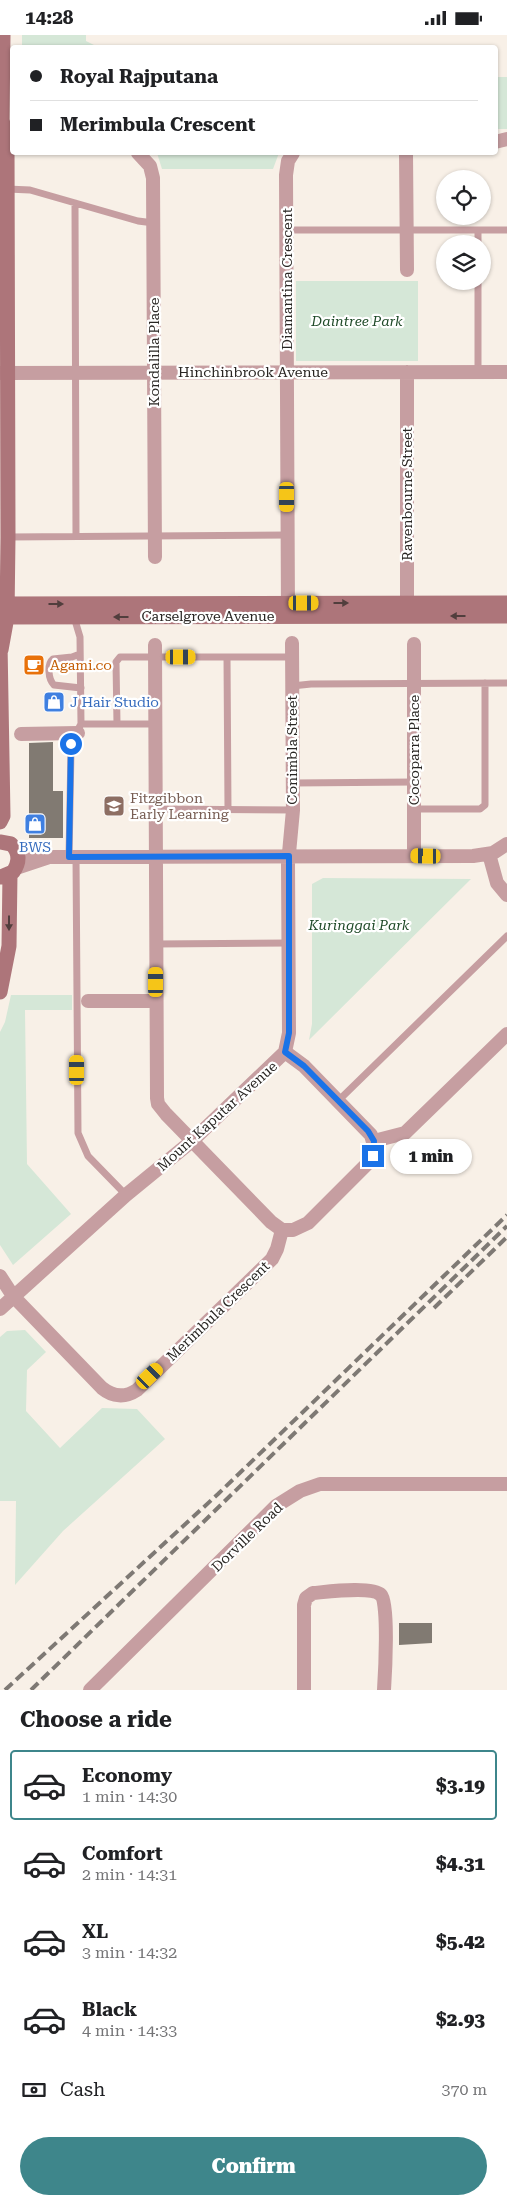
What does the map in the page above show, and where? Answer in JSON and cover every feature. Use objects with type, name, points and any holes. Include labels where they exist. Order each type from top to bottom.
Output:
[{"type":"main road","points":[[0,992],[9,946],[9,873],[18,857],[9,846],[1,819],[1,646],[8,537],[4,373],[7,142],[3,84],[3,39]]},
{"type":"main road","name":"Carselgrove Avenue","points":[[3,611],[407,609],[507,603]]},
{"type":"main road","name":"Carselgrove Avenue","points":[[407,609],[507,616]]},
{"type":"main road","name":"Carselgrove Avenue","points":[[3,611],[74,617],[288,610]]},
{"type":"street","name":"Kondalilla Place","points":[[140,155],[147,161],[152,171],[154,223],[155,557]]},
{"type":"street","name":"Diamantina Crescent","points":[[288,610],[286,169],[292,155]]},
{"type":"street","points":[[406,155],[407,270]]},
{"type":"street","name":"Ravenbourne Street","points":[[407,372],[407,609]]},
{"type":"street","name":"Hinchinbrook Avenue","points":[[4,373],[507,372]]},
{"type":"street","name":"Cocoparra Place","points":[[414,643],[414,856]]},
{"type":"street","name":"Conimbla Street","points":[[289,856],[293,809],[292,650]]},
{"type":"street","points":[[155,651],[157,1098],[161,1108],[271,1222],[282,1230],[293,1230],[308,1223],[368,1164],[373,1156],[374,1141],[368,1131],[304,1066],[285,1052]]},
{"type":"street","points":[[21,734],[79,729]]},
{"type":"street","points":[[9,846],[49,857],[473,856],[489,854],[507,843]]},
{"type":"street","points":[[489,854],[497,883],[507,895]]},
{"type":"street","name":"Mount Kaputar Avenue","points":[[0,1309],[126,1195],[192,1141],[285,1052],[289,1033],[289,856]]},
{"type":"street","points":[[9,873],[49,857]]},
{"type":"street","points":[[83,1001],[156,1001]]},
{"type":"street","points":[[374,1141],[405,1133],[507,1035]]},
{"type":"street","name":"Merimbula Crescent","points":[[13,1296],[102,1388],[114,1395],[125,1395],[136,1389],[272,1259],[282,1230]]},
{"type":"street","points":[[0,1276],[13,1296]]},
{"type":"street","name":"Dorville Road","points":[[90,1690],[276,1506],[300,1491],[320,1484],[507,1485]]},
{"type":"street","points":[[304,1690],[304,1605],[306,1598],[313,1593],[371,1590],[381,1594],[384,1599],[386,1617],[384,1690]]},
{"type":"lane","points":[[7,189],[30,190],[138,221],[154,223]]},
{"type":"lane","points":[[74,203],[76,536]]},
{"type":"lane","points":[[286,230],[507,230]]},
{"type":"lane","points":[[478,230],[478,235]]},
{"type":"lane","points":[[478,290],[478,372]]},
{"type":"lane","points":[[8,537],[287,535]]},
{"type":"lane","points":[[74,617],[80,631],[81,688],[79,729],[72,741],[71,749],[73,857],[83,1001],[78,1133],[88,1156],[126,1195]]},
{"type":"lane","points":[[117,724],[117,661],[123,657],[155,651],[227,657],[292,650]]},
{"type":"lane","points":[[80,655],[53,659],[50,664],[50,681],[54,685],[81,688]]},
{"type":"lane","points":[[227,657],[228,809]]},
{"type":"lane","points":[[414,809],[480,809],[485,805],[486,683]]},
{"type":"lane","points":[[292,686],[311,684],[507,683]]},
{"type":"lane","points":[[79,729],[117,724],[155,725]]},
{"type":"lane","points":[[293,783],[414,782]]},
{"type":"lane","points":[[155,809],[293,809]]},
{"type":"lane","points":[[338,1101],[507,936]]},
{"type":"lane","points":[[155,944],[289,943]]},
{"type":"green space","points":[[22,35],[86,35],[86,41],[94,45],[22,45]]},
{"type":"green space","points":[[498,77],[507,77],[507,129],[498,129]]},
{"type":"green space","points":[[158,155],[278,155],[273,169],[162,169]]},
{"type":"green space","name":"Daintree Park","points":[[296,281],[418,281],[418,361],[296,361]]},
{"type":"green space","name":"Kuringgai Park","points":[[323,878],[471,879],[309,1040],[312,1024],[312,884]]},
{"type":"green space","points":[[11,995],[72,995],[72,1010],[25,1010],[27,1164],[71,1214],[13,1265],[0,1245],[0,1032],[5,1022]]},
{"type":"green space","points":[[25,1330],[46,1352],[27,1370],[26,1411],[60,1448],[102,1408],[137,1409],[165,1439],[63,1531],[15,1585],[16,1501],[0,1501],[0,1337],[7,1331]]},
{"type":"building","points":[[53,742],[53,791],[63,791],[63,838],[29,838],[29,743]]},
{"type":"building","points":[[399,1623],[432,1623],[432,1643],[399,1645]]},
{"type":"railway","points":[[5,1690],[218,1494],[507,1215]]},
{"type":"railway","points":[[31,1690],[507,1226]]},
{"type":"railway","points":[[434,1308],[507,1237]]},
{"type":"place","name":"Agami.co","points":[[34,665]]},
{"type":"place","name":"J Hair Studio","points":[[54,702]]},
{"type":"place","name":"Fitzgibbon Early Learning","points":[[114,806]]},
{"type":"place","name":"BWS","points":[[35,824]]},
{"type":"route","points":[[71,744],[69,857],[289,856],[289,1033],[285,1052],[304,1066],[368,1131],[374,1141],[373,1156]]}]
